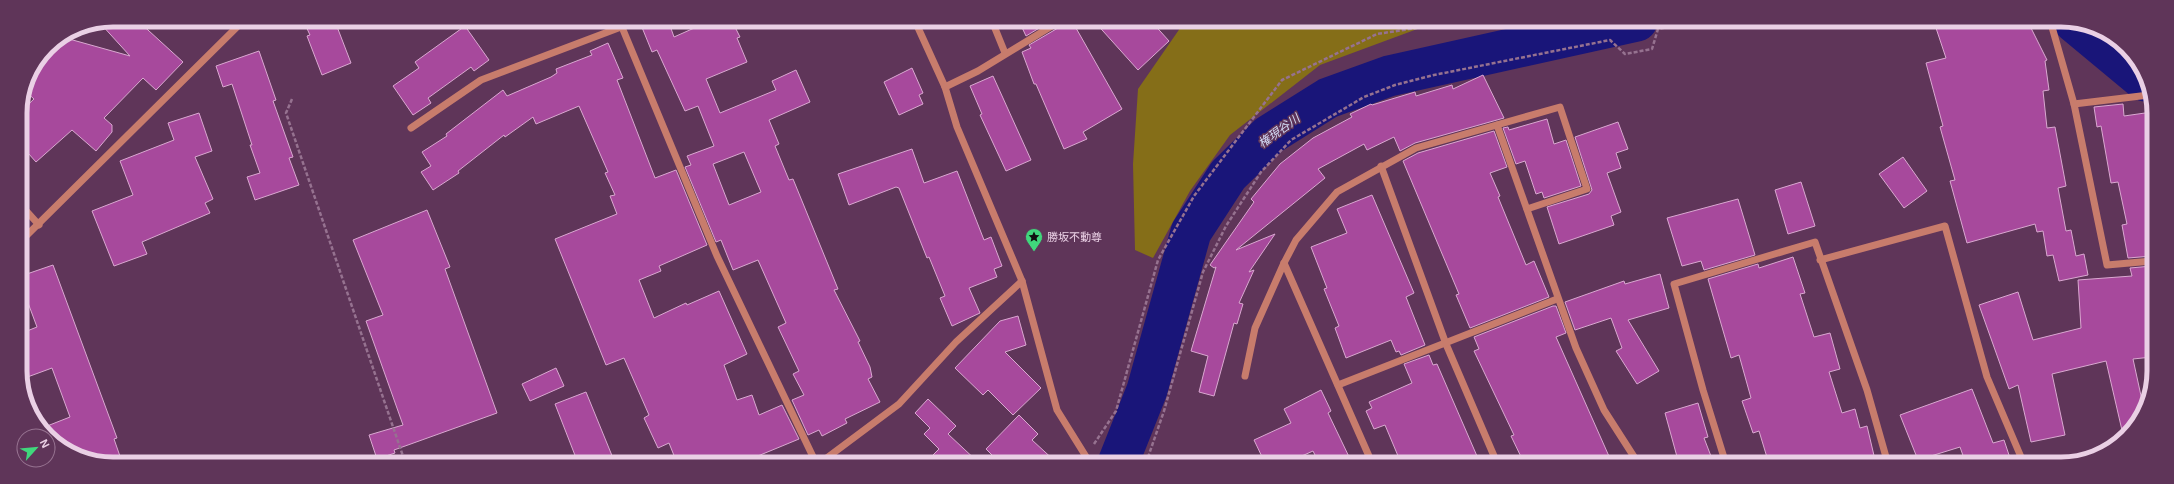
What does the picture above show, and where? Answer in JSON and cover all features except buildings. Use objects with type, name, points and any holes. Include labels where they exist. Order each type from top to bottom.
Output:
[{"type":"street","points":[[27,236],[237,27]]},
{"type":"street","points":[[411,128],[481,80],[613,27]]},
{"type":"street","points":[[621,27],[717,256],[813,457]]},
{"type":"street","points":[[918,27],[945,87],[957,127],[1022,281],[1057,410],[1086,457]]},
{"type":"street","points":[[994,27],[1005,53]]},
{"type":"street","points":[[945,87],[978,70],[1050,27]]},
{"type":"street","points":[[2054,27],[2074,104],[2107,265],[2147,261]]},
{"type":"street","points":[[2074,104],[2145,96]]},
{"type":"street","points":[[1245,376],[1255,328],[1284,263],[1296,240],[1337,192],[1381,166],[1416,148],[1560,106],[1587,189],[1526,209]]},
{"type":"street","points":[[1497,125],[1557,299],[1576,348],[1604,410],[1634,457]]},
{"type":"street","points":[[1381,166],[1446,344],[1494,457]]},
{"type":"street","points":[[27,212],[39,225]]},
{"type":"street","points":[[1820,260],[1945,226],[1987,377],[2021,457]]},
{"type":"street","points":[[1724,457],[1703,390],[1674,284],[1815,242],[1820,260],[1867,390],[1886,457]]},
{"type":"street","points":[[1284,263],[1369,457]]},
{"type":"street","points":[[828,457],[899,404],[956,342],[1022,281]]},
{"type":"street","points":[[1338,385],[1446,344],[1557,299]]},
{"type":"path","points":[[1090,457],[1116,411],[1158,260],[1194,196],[1282,80],[1377,34],[1423,27]]},
{"type":"path","points":[[292,99],[286,113],[403,457]]},
{"type":"shaded area","points":[[1181,27],[1423,27],[1320,65],[1230,135],[1190,191],[1153,258],[1135,250],[1133,164],[1138,89]]},
{"type":"waterway","name":"権現谷川","points":[[1120,457],[1147,390],[1191,232],[1228,175],[1269,135],[1328,98],[1389,76],[1610,27]]},
{"type":"waterway","name":"権現谷川","points":[[2085,31],[2138,75]]},
{"type":"place","name":"勝坂不動尊","points":[[1034,252]]}]
